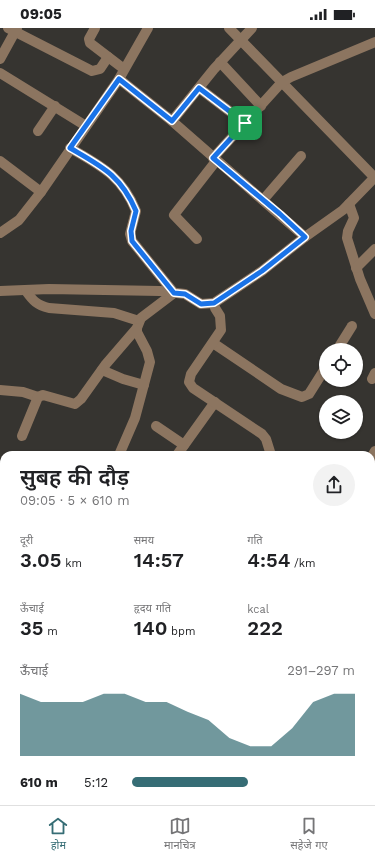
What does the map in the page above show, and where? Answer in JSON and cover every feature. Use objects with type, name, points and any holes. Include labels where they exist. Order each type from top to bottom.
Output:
[{"type":"street","points":[[95,28],[89,39],[90,43],[124,69]]},
{"type":"street","points":[[0,233],[19,220],[41,192],[119,79],[148,28]]},
{"type":"street","points":[[0,291],[74,289],[174,293],[185,294],[201,304],[214,303],[262,271],[349,204],[375,178],[229,28]]},
{"type":"street","points":[[172,121],[220,62],[252,28]]},
{"type":"street","points":[[0,59],[14,29],[92,71],[100,69],[108,57]]},
{"type":"street","points":[[197,239],[174,215],[214,159],[260,106],[282,82],[291,76],[375,42]]},
{"type":"street","points":[[220,62],[260,106]]},
{"type":"street","points":[[0,73],[86,126]]},
{"type":"street","points":[[119,79],[172,121],[305,237]]},
{"type":"street","points":[[199,88],[245,123]]},
{"type":"street","points":[[38,131],[55,106]]},
{"type":"street","points":[[70,148],[105,168],[114,176],[127,194],[136,211],[131,231],[132,241],[174,293]]},
{"type":"street","points":[[263,200],[300,156]]},
{"type":"street","points":[[0,162],[41,192]]},
{"type":"street","points":[[349,204],[354,218],[348,231],[347,238],[356,268],[375,314]]},
{"type":"street","points":[[356,268],[375,249]]},
{"type":"street","points":[[26,291],[33,302],[40,306],[114,314],[138,325]]},
{"type":"street","points":[[0,390],[23,392],[38,397],[43,395],[76,404],[82,399],[102,370],[138,325],[141,318],[174,293]]},
{"type":"street","points":[[214,303],[222,324],[219,334],[191,374],[189,382],[193,388],[262,434],[266,439],[270,451]]},
{"type":"street","points":[[121,451],[136,418],[150,358],[138,336],[138,325]]},
{"type":"street","points":[[341,343],[352,326]]},
{"type":"street","points":[[213,343],[282,389],[302,397],[309,394],[319,378]]},
{"type":"street","points":[[102,370],[144,385]]},
{"type":"street","points":[[22,436],[38,397]]},
{"type":"street","points":[[180,451],[215,402]]},
{"type":"street","points":[[156,426],[184,445]]},
{"type":"route","points":[[119,79],[172,121],[199,88],[245,123],[213,158],[305,237],[262,271],[226,296],[214,303],[201,304],[185,294],[174,293],[132,241],[130,234],[136,216],[136,211],[134,205],[114,176],[105,168],[70,148],[119,79]]}]
